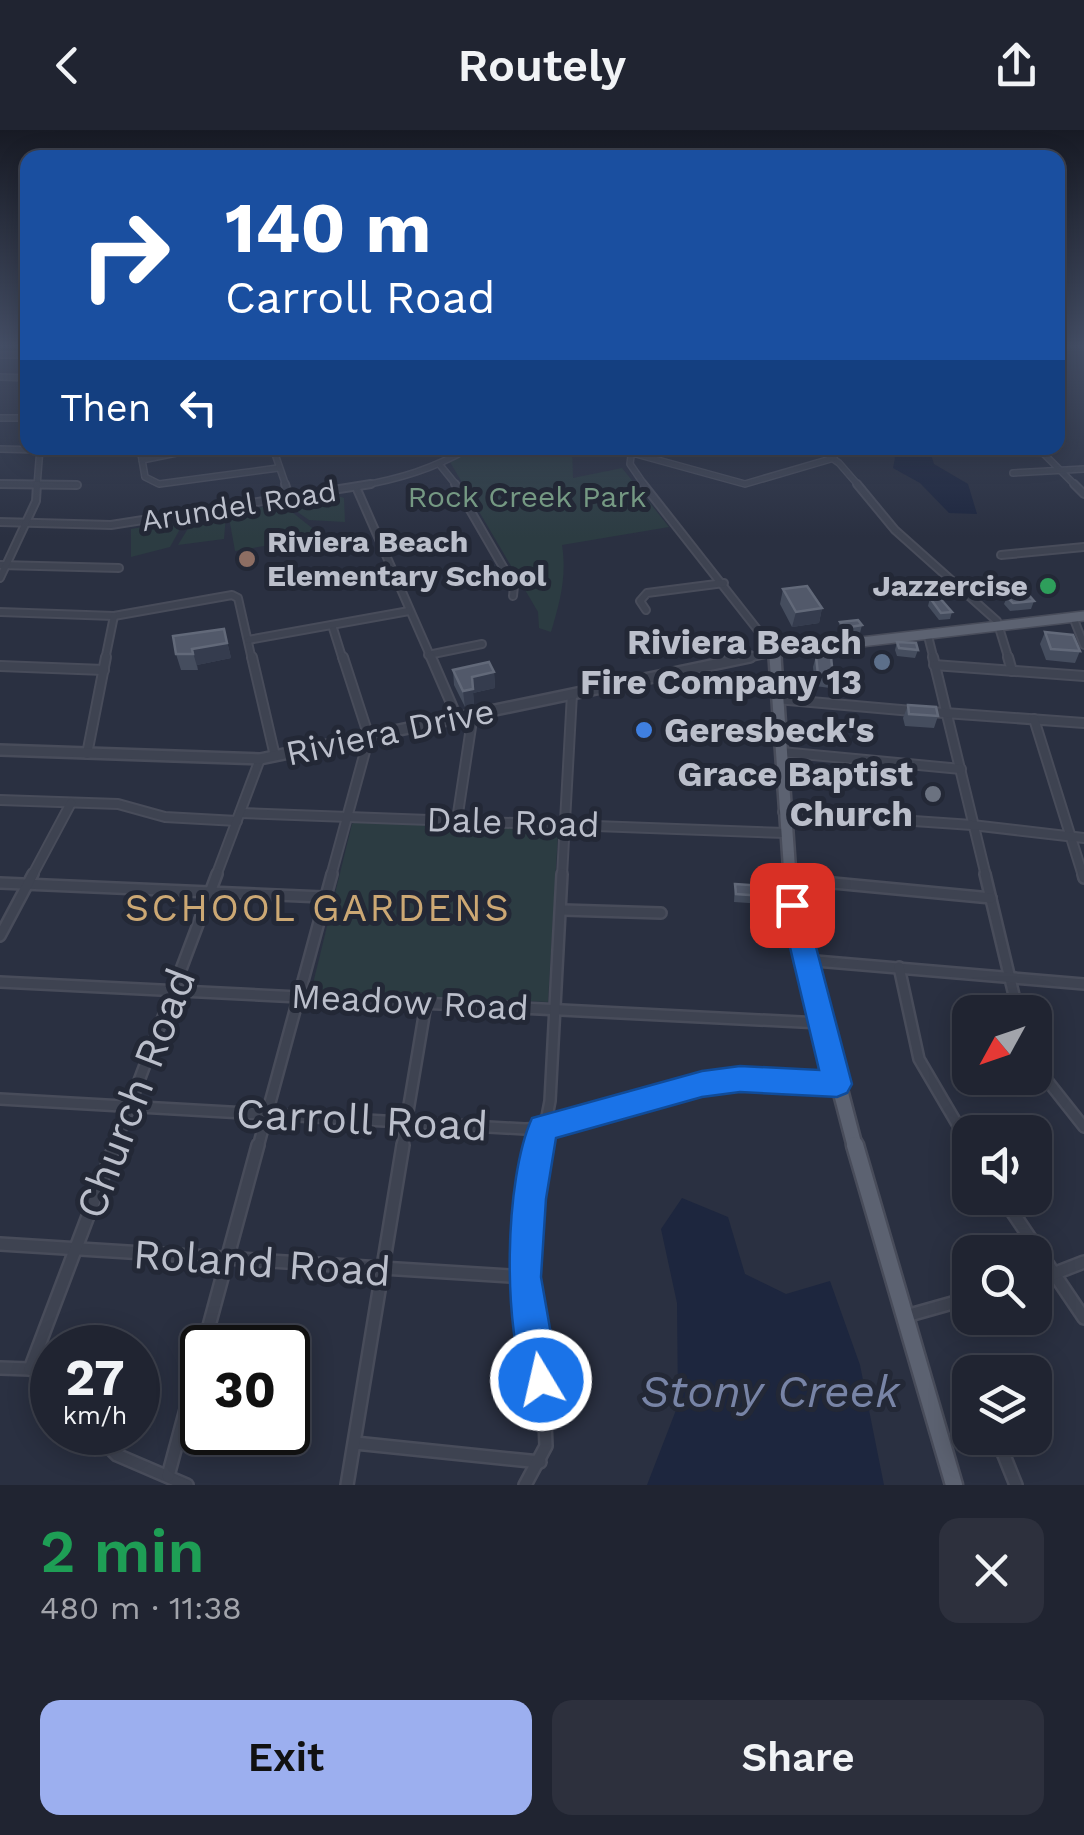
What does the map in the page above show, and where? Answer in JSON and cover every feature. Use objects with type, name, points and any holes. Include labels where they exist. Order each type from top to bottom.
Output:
[{"type":"main road","points":[[954,1485],[804,960],[788,879],[774,652],[1078,617]]},
{"type":"street","points":[[0,578],[26,523],[38,485],[40,455]]},
{"type":"street","points":[[141,455],[145,477],[159,484],[278,468]]},
{"type":"street","points":[[142,460],[167,455]]},
{"type":"street","points":[[275,455],[289,497]]},
{"type":"street","name":"Arundel Road","points":[[0,522],[111,526],[407,477],[457,455]]},
{"type":"street","points":[[632,455],[635,474],[724,583],[774,652]]},
{"type":"street","points":[[648,455],[745,484],[834,458]]},
{"type":"street","points":[[829,455],[894,530],[997,621],[1012,670]]},
{"type":"street","points":[[1045,455],[1084,494]]},
{"type":"street","points":[[440,465],[446,468],[514,586],[513,596]]},
{"type":"street","points":[[1013,472],[1084,469]]},
{"type":"street","points":[[0,484],[76,485]]},
{"type":"street","points":[[356,487],[456,717]]},
{"type":"street","points":[[1001,555],[1084,547]]},
{"type":"street","points":[[3,565],[118,568]]},
{"type":"street","points":[[646,610],[640,601],[646,593],[724,583]]},
{"type":"street","points":[[0,612],[114,616],[232,595],[238,598],[275,756]]},
{"type":"street","points":[[248,640],[409,612]]},
{"type":"street","points":[[86,754],[114,616]]},
{"type":"street","points":[[1078,617],[1084,645]]},
{"type":"street","points":[[209,1325],[369,736],[332,625]]},
{"type":"street","points":[[928,636],[1013,995]]},
{"type":"street","points":[[428,655],[482,644]]},
{"type":"street","name":"Riviera Drive","points":[[0,750],[260,760],[774,652]]},
{"type":"street","points":[[934,665],[1084,676]]},
{"type":"street","points":[[0,666],[104,670]]},
{"type":"street","points":[[525,1485],[546,1446],[544,1396],[525,1277],[530,1199],[550,1101],[572,694]]},
{"type":"street","points":[[777,699],[1084,723]]},
{"type":"street","points":[[457,820],[473,714]]},
{"type":"street","points":[[1034,720],[1084,878]]},
{"type":"street","points":[[780,752],[961,769]]},
{"type":"street","name":"Church Road","points":[[47,1325],[260,760]]},
{"type":"street","name":"Dale Road","points":[[0,800],[139,807],[165,818],[349,814],[785,833]]},
{"type":"street","points":[[0,936],[71,803]]},
{"type":"street","points":[[783,812],[972,825],[1084,838]]},
{"type":"street","points":[[788,879],[990,898]]},
{"type":"street","points":[[0,883],[324,898]]},
{"type":"street","points":[[563,910],[661,913]]},
{"type":"street","points":[[804,960],[1084,984]]},
{"type":"street","points":[[900,967],[919,1059],[952,1118]]},
{"type":"street","name":"Meadow Road","points":[[0,982],[821,1023]]},
{"type":"street","points":[[348,1485],[426,1004]]},
{"type":"street","name":"Carroll Road","points":[[0,1099],[542,1128],[702,1084],[740,1079],[837,1084]]},
{"type":"street","points":[[1052,1086],[1084,1127]]},
{"type":"street","points":[[1015,1215],[1084,1318]]},
{"type":"street","name":"Roland Road","points":[[0,1244],[525,1277]]},
{"type":"street","points":[[1054,1276],[1084,1262]]},
{"type":"street","points":[[906,1316],[952,1303]]},
{"type":"street","points":[[0,1368],[30,1369]]},
{"type":"street","points":[[168,1476],[180,1432]]},
{"type":"street","points":[[355,1443],[540,1462]]},
{"type":"street","points":[[116,1455],[187,1485]]},
{"type":"street","points":[[1004,1455],[1016,1485]]},
{"type":"green space","name":"Rock Creek Park","points":[[460,455],[572,455],[573,478],[622,468],[669,527],[562,545],[563,578],[551,632],[539,628],[538,612],[450,462]]},
{"type":"green space","points":[[344,498],[345,522],[309,520],[289,506]]},
{"type":"green space","points":[[287,508],[322,536],[235,551],[228,512]]},
{"type":"green space","points":[[226,515],[224,539],[178,545],[192,522]]},
{"type":"green space","points":[[185,520],[170,547],[131,557],[131,529]]},
{"type":"green space","points":[[358,820],[549,830],[558,834],[548,1002],[311,992],[352,824]]},
{"type":"water","points":[[893,455],[931,455],[934,464],[968,484],[977,514],[949,513],[920,483],[893,468]]},
{"type":"water","name":"Stony Creek","points":[[682,1198],[728,1217],[745,1274],[786,1294],[830,1281],[860,1365],[884,1485],[647,1485],[678,1405],[677,1303],[661,1229]]},
{"type":"building","points":[[807,586],[822,608],[796,612],[783,589]]},
{"type":"building","points":[[1028,594],[1034,601],[1013,603],[1007,597]]},
{"type":"building","points":[[939,597],[952,612],[941,613],[930,598]]},
{"type":"building","points":[[858,620],[862,625],[844,628],[840,622]]},
{"type":"building","points":[[224,629],[227,643],[192,649],[193,654],[176,654],[173,636]]},
{"type":"building","points":[[1045,632],[1073,635],[1080,651],[1051,649]]},
{"type":"building","points":[[897,642],[916,643],[918,650],[899,648]]},
{"type":"building","points":[[816,656],[831,657],[833,676],[818,675]]},
{"type":"building","points":[[489,662],[494,672],[472,677],[473,689],[463,691],[453,670]]},
{"type":"building","points":[[908,705],[936,707],[938,716],[909,714]]},
{"type":"building","points":[[735,884],[764,886],[765,896],[736,894]]},
{"type":"place","name":"Riviera Beach Elementary School","points":[[247,559]]},
{"type":"place","name":"Jazzercise","points":[[1048,586]]},
{"type":"place","name":"Riviera Beach Fire Company 13","points":[[882,662]]},
{"type":"place","name":"Geresbeck's","points":[[644,730]]},
{"type":"place","name":"Grace Baptist Church","points":[[933,794]]},
{"type":"district","name":"SCHOOL GARDENS","points":[[318,908]]},
{"type":"route","points":[[541,1380],[525,1277],[530,1199],[542,1128],[702,1084],[740,1079],[837,1084],[792,905]]}]
